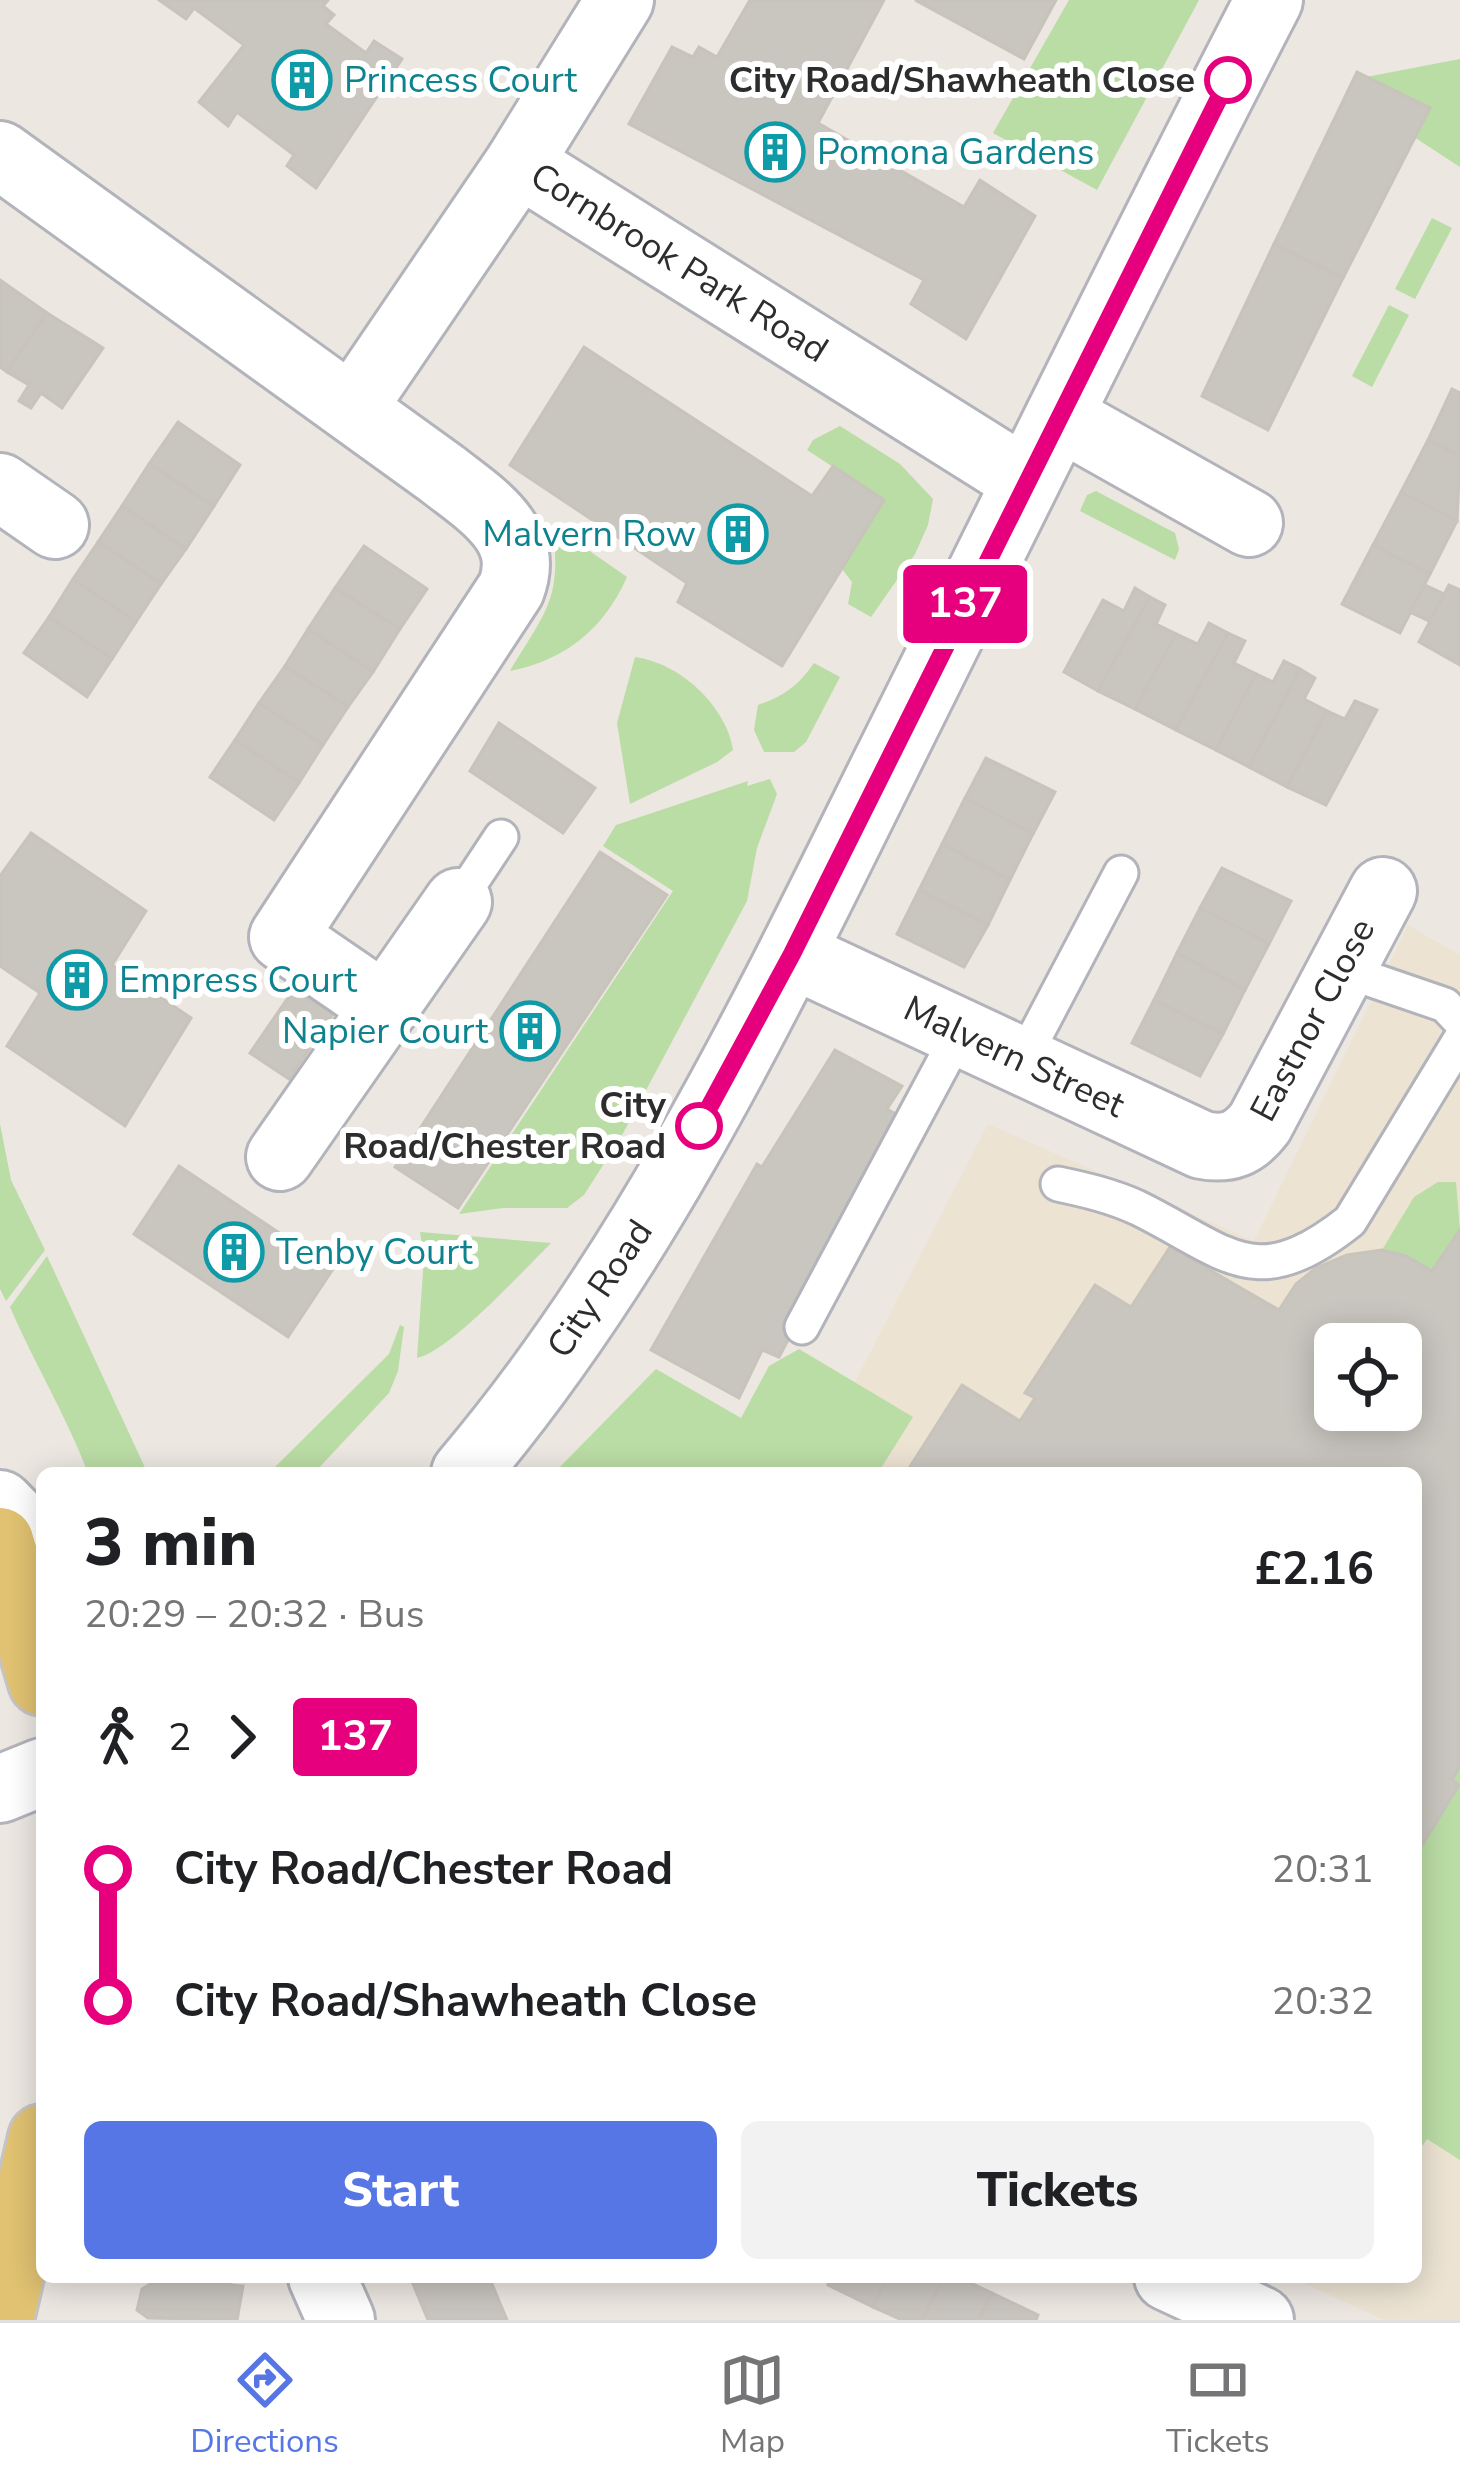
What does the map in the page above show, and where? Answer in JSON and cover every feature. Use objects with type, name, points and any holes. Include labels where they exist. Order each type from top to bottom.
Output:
[{"type":"main road","points":[[0,1541],[36,1663]]},
{"type":"main road","points":[[0,2319],[36,2164]]},
{"type":"street","points":[[519,163],[620,0]]},
{"type":"street","name":"City Road","points":[[470,1467],[520,1406],[619,1266],[664,1192],[792,954],[1269,0]]},
{"type":"street","points":[[0,155],[353,407],[500,520],[514,546],[518,571],[511,589],[284,937],[396,1009]]},
{"type":"street","name":"Cornbrook Park Road","points":[[353,407],[519,163],[1026,481]]},
{"type":"street","points":[[1059,416],[1250,523]]},
{"type":"street","points":[[0,487],[55,525]]},
{"type":"street","name":"Eastnor Close","points":[[1239,1144],[1260,1124],[1383,891]]},
{"type":"street","points":[[280,1157],[396,1009],[458,902]]},
{"type":"street","name":"Malvern Street","points":[[792,954],[1202,1145],[1239,1144]]},
{"type":"street","points":[[0,1504],[36,1541]]},
{"type":"street","points":[[0,1789],[36,1774]]},
{"type":"street","points":[[325,2283],[341,2320]]},
{"type":"street","points":[[1181,2283],[1260,2320]]},
{"type":"lane","points":[[458,902],[501,837]]},
{"type":"lane","points":[[1023,1059],[1121,873]]},
{"type":"lane","points":[[1340,969],[1445,1005],[1460,1021]]},
{"type":"lane","points":[[802,1327],[961,1030]]},
{"type":"lane","points":[[1058,1184],[1101,1193],[1136,1208],[1232,1260],[1266,1262],[1298,1252],[1325,1241],[1350,1221],[1460,1040]]},
{"type":"shaded area","points":[[1408,925],[1460,955],[1460,2320],[1384,2320],[1304,2283],[1422,2283],[1422,1467],[560,1467],[656,1369],[814,1461],[988,1124],[1254,1241]]},
{"type":"green space","points":[[1069,0],[1199,0],[1097,190],[993,133]]},
{"type":"green space","points":[[1460,59],[1460,167],[1414,137],[1366,77]]},
{"type":"green space","points":[[1432,218],[1452,228],[1415,299],[1395,289]]},
{"type":"green space","points":[[1389,305],[1409,315],[1372,387],[1352,376]]},
{"type":"green space","points":[[840,426],[900,464],[933,499],[915,554],[871,617],[848,604],[852,582],[842,569],[884,500],[807,450],[813,440]]},
{"type":"green space","points":[[1096,491],[1175,533],[1179,549],[1175,560],[1080,511],[1087,495]]},
{"type":"green space","points":[[552,525],[627,577],[607,612],[580,639],[548,659],[510,671],[549,603],[555,570]]},
{"type":"green space","points":[[635,657],[668,668],[698,689],[721,718],[733,750],[630,804],[617,723]]},
{"type":"green space","points":[[814,663],[840,677],[806,742],[794,752],[764,752],[754,730],[758,705],[790,689]]},
{"type":"green space","points":[[770,779],[777,794],[757,848],[747,901],[621,1137],[584,1195],[567,1208],[459,1214],[673,891],[603,846],[616,825],[748,781],[747,786]]},
{"type":"green space","points":[[0,1124],[11,1180],[45,1250],[6,1301],[0,1289]]},
{"type":"green space","points":[[1438,1182],[1456,1182],[1460,1230],[1432,1271],[1406,1256],[1382,1250],[1414,1197]]},
{"type":"green space","points":[[420,1232],[551,1243],[467,1326],[417,1358],[424,1258]]},
{"type":"green space","points":[[47,1256],[144,1467],[85,1467],[10,1307]]},
{"type":"green space","points":[[400,1325],[404,1327],[398,1371],[389,1393],[320,1467],[275,1467],[389,1354]]},
{"type":"green space","points":[[799,1349],[913,1417],[882,1467],[560,1467],[656,1369],[741,1418],[769,1366]]},
{"type":"green space","points":[[1460,1766],[1460,2160],[1427,2139],[1422,2146],[1422,1843]]},
{"type":"building","name":"Princess Court","points":[[159,0],[328,0],[323,6],[334,15],[326,24],[366,53],[374,41],[402,59],[316,188],[287,166],[294,155],[237,112],[228,126],[199,102],[244,45],[194,8],[186,19]]},
{"type":"building","name":"Pomona Gardens","points":[[750,0],[884,0],[818,123],[964,207],[980,180],[1035,216],[966,339],[911,304],[924,280],[629,124],[672,47],[693,57],[699,47],[717,57]]},
{"type":"building","name":"Pomona Gardens","points":[[915,0],[1056,0],[1024,59]]},
{"type":"building","points":[[1357,72],[1430,108],[1343,278],[1274,244]]},
{"type":"building","points":[[1274,244],[1343,278],[1268,430],[1202,396]]},
{"type":"building","points":[[0,280],[47,313],[7,372],[0,367]]},
{"type":"building","points":[[47,313],[103,348],[62,408],[41,393],[31,408],[19,401],[29,385],[7,372]]},
{"type":"building","name":"Malvern Row","points":[[584,347],[812,496],[833,466],[884,500],[782,666],[678,602],[687,583],[510,465]]},
{"type":"building","points":[[1452,389],[1460,393],[1460,456],[1428,440]]},
{"type":"building","points":[[178,422],[240,465],[214,506],[149,464]]},
{"type":"building","points":[[1428,440],[1460,456],[1457,521],[1401,492]]},
{"type":"building","points":[[149,464],[214,506],[186,549],[122,506]]},
{"type":"building","points":[[1401,492],[1457,521],[1430,574],[1373,545]]},
{"type":"building","points":[[122,506],[186,549],[161,584],[98,542]]},
{"type":"building","points":[[98,542],[161,584],[136,622],[73,579]]},
{"type":"building","points":[[1373,545],[1430,574],[1400,633],[1342,604]]},
{"type":"building","points":[[364,546],[427,589],[400,629],[335,588]]},
{"type":"building","points":[[73,579],[136,622],[112,659],[49,617]]},
{"type":"building","points":[[1425,585],[1444,594],[1429,621],[1410,612]]},
{"type":"building","points":[[1449,585],[1460,590],[1460,665],[1419,642]]},
{"type":"building","points":[[335,588],[400,629],[373,672],[308,629]]},
{"type":"building","points":[[1135,588],[1150,597],[1098,691],[1064,672],[1103,600],[1124,611]]},
{"type":"building","points":[[1150,597],[1165,605],[1156,624],[1176,634],[1135,709],[1098,691]]},
{"type":"building","points":[[49,617],[112,659],[87,697],[24,653]]},
{"type":"building","points":[[1209,623],[1228,633],[1176,730],[1135,709],[1176,634],[1198,644]]},
{"type":"building","points":[[308,629],[373,672],[348,707],[285,666]]},
{"type":"building","points":[[1228,633],[1245,641],[1234,663],[1256,674],[1216,750],[1176,730]]},
{"type":"building","points":[[1284,661],[1300,669],[1249,767],[1216,750],[1256,674],[1273,682]]},
{"type":"building","points":[[285,666],[348,707],[323,745],[259,703]]},
{"type":"building","points":[[1300,669],[1315,678],[1304,699],[1327,711],[1287,787],[1249,767]]},
{"type":"building","points":[[1355,701],[1377,710],[1326,805],[1287,787],[1327,711],[1345,719]]},
{"type":"building","points":[[259,703],[323,745],[299,783],[235,740]]},
{"type":"building","points":[[499,723],[595,788],[563,833],[470,771]]},
{"type":"building","points":[[235,740],[299,783],[274,820],[210,777]]},
{"type":"building","points":[[986,758],[1055,792],[1033,834],[965,798]]},
{"type":"building","points":[[965,798],[1033,834],[1010,880],[942,844]]},
{"type":"building","name":"Empress Court","points":[[31,833],[146,911],[112,965],[191,1018],[125,1126],[7,1046],[40,993],[0,966],[0,876]]},
{"type":"building","points":[[942,844],[1010,880],[988,925],[919,890]]},
{"type":"building","name":"Napier Court","points":[[600,852],[667,895],[458,1208],[395,1167]]},
{"type":"building","points":[[1222,868],[1291,901],[1269,944],[1200,908]]},
{"type":"building","points":[[919,890],[988,925],[964,967],[897,934]]},
{"type":"building","points":[[1200,908],[1269,944],[1245,990],[1177,953]]},
{"type":"building","points":[[1177,953],[1245,990],[1223,1034],[1154,1000]]},
{"type":"building","points":[[294,989],[333,1014],[289,1079],[250,1053]]},
{"type":"building","points":[[1154,1000],[1223,1034],[1200,1076],[1132,1043]]},
{"type":"building","points":[[835,1050],[902,1086],[887,1109],[905,1119],[779,1357],[762,1350],[739,1398],[651,1350],[757,1164],[762,1167]]},
{"type":"building","name":"Tenby Court","points":[[179,1166],[333,1269],[288,1337],[134,1234]]},
{"type":"building","points":[[1460,1230],[1460,1766],[1452,1780],[1459,1785],[1422,1845],[1422,1467],[910,1467],[962,1385],[1020,1421],[1035,1398],[1025,1393],[1095,1285],[1131,1307],[1170,1247],[1279,1310],[1296,1284],[1316,1268],[1347,1255],[1382,1250],[1406,1256],[1432,1271]]},
{"type":"building","points":[[152,2283],[243,2286],[237,2320],[148,2318],[137,2310],[142,2289]]},
{"type":"building","points":[[413,2283],[492,2283],[507,2320],[428,2320]]},
{"type":"building","points":[[829,2283],[885,2283],[873,2307]]},
{"type":"building","points":[[885,2283],[941,2283],[923,2320],[902,2320],[873,2307]]},
{"type":"building","points":[[941,2283],[971,2283],[992,2293],[979,2320],[922,2320]]},
{"type":"building","points":[[992,2293],[1038,2315],[1036,2320],[979,2320]]},
{"type":"bus line","name":"137","points":[[699,1126],[792,954],[1228,80]]},
{"type":"place","name":"Princess Court","points":[[302,80]]},
{"type":"place","name":"City Road/Shawheath Close","points":[[1228,80]]},
{"type":"place","name":"Pomona Gardens","points":[[775,152]]},
{"type":"place","name":"Malvern Row","points":[[738,534]]},
{"type":"place","name":"Empress Court","points":[[77,980]]},
{"type":"place","name":"Napier Court","points":[[530,1031]]},
{"type":"place","name":"City Road/Chester Road","points":[[699,1126]]},
{"type":"place","name":"Tenby Court","points":[[234,1252]]}]
